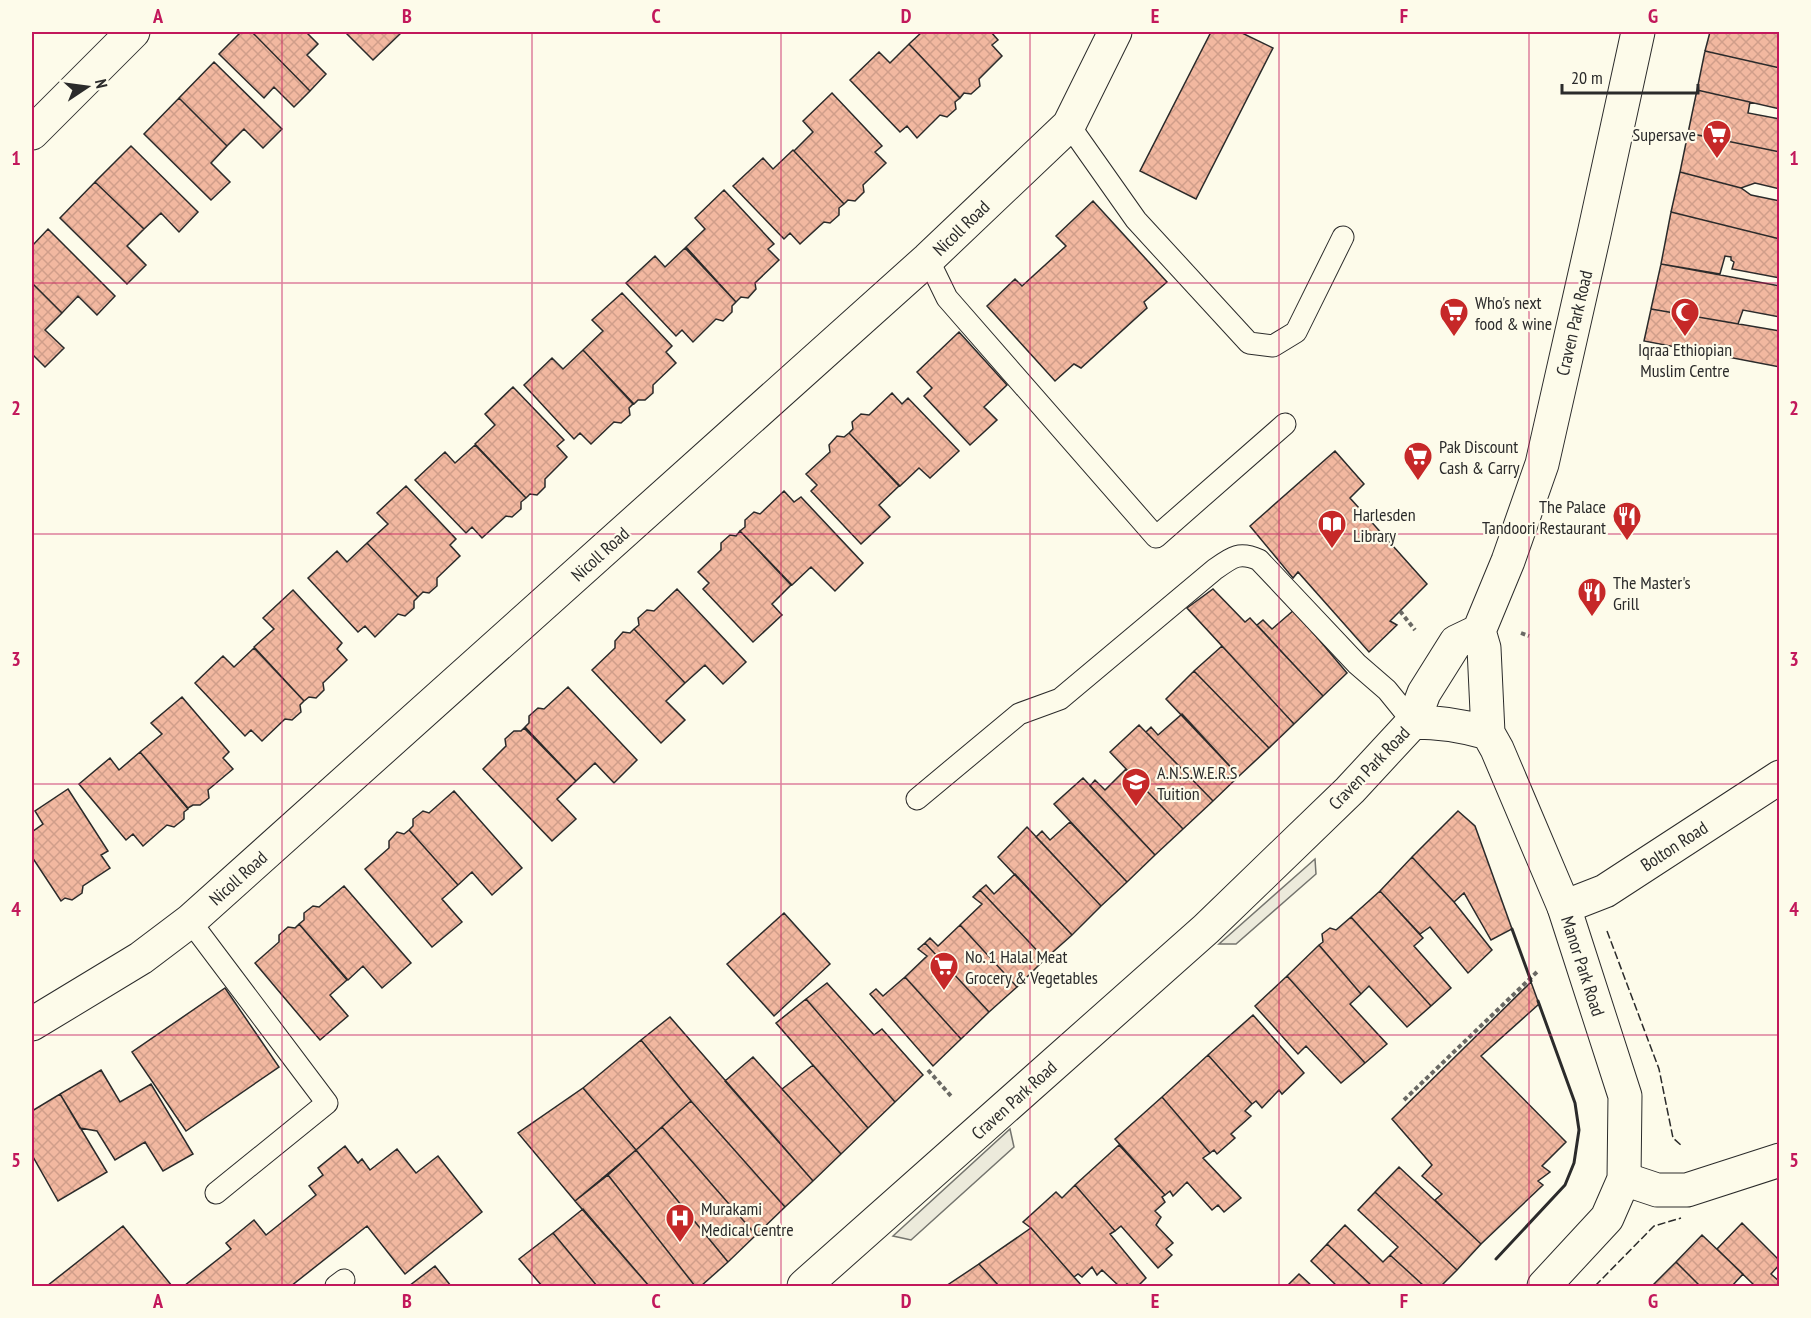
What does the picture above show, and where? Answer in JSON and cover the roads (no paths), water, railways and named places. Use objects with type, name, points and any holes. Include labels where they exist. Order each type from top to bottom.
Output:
[{"type":"main road","points":[[32,133],[133,32]]},
{"type":"main road","name":"Nicoll Road","points":[[32,1024],[141,958],[190,921],[928,259],[1069,125],[1115,32]]},
{"type":"main road","name":"Craven Park Road","points":[[804,1287],[1206,929],[1350,790],[1413,722],[1424,693],[1456,642],[1479,631],[1508,561],[1542,464],[1638,32]]},
{"type":"main road","name":"Manor Park Road","points":[[1479,631],[1484,648],[1488,733],[1497,749],[1564,907],[1625,1096],[1624,1179],[1607,1218],[1544,1287]]},
{"type":"main road","points":[[1413,722],[1461,725],[1488,733]]},
{"type":"main road","name":"Bolton Road","points":[[1564,907],[1605,891],[1779,777]]},
{"type":"main road","points":[[1624,1179],[1657,1190],[1687,1190],[1779,1160]]},
{"type":"lane","points":[[1069,125],[1136,220],[1249,343],[1274,346],[1296,332],[1343,237]]},
{"type":"lane","points":[[928,259],[947,298],[1156,537],[1285,424]]},
{"type":"lane","points":[[917,799],[1019,714],[1060,699],[1214,570],[1229,559],[1246,555],[1259,560],[1357,664],[1387,690],[1413,722]]},
{"type":"lane","points":[[190,921],[327,1103],[216,1193]]},
{"type":"place","name":"Supersave","points":[[1717,160]]},
{"type":"place","name":"Who's next food & wine","points":[[1454,338]]},
{"type":"place","name":"Iqraa Ethiopian Muslim Centre","points":[[1685,338]]},
{"type":"place","name":"Pak Discount Cash & Carry","points":[[1418,482]]},
{"type":"place","name":"The Palace Tandoori Restaurant","points":[[1627,542]]},
{"type":"place","name":"Harlesden Library","points":[[1332,550]]},
{"type":"place","name":"The Master's Grill","points":[[1592,618]]},
{"type":"place","name":"A.N.S.W.E.R.S Tuition","points":[[1136,808]]},
{"type":"place","name":"No. 1 Halal Meat Grocery & Vegetables","points":[[944,992]]},
{"type":"place","name":"Murakami Medical Centre","points":[[680,1244]]}]
